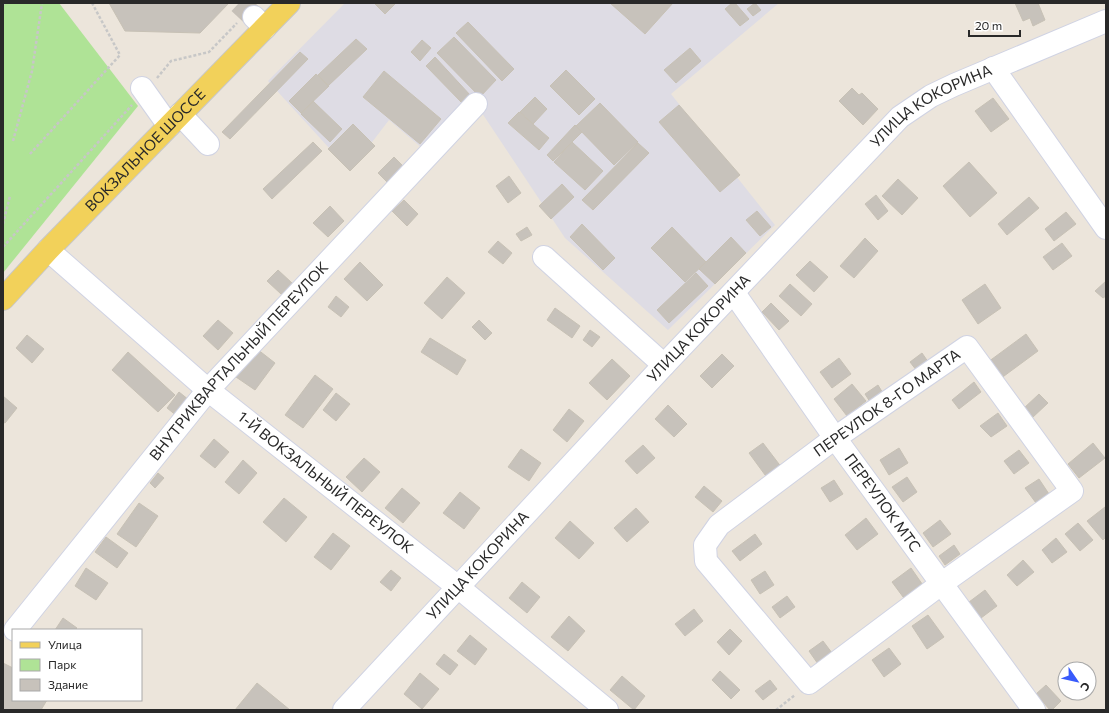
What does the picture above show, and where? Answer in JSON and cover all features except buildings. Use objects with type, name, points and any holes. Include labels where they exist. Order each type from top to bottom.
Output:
[{"type":"main road","name":"ВОКЗАЛЬНОЕ ШОССЕ","points":[[3,299],[48,250],[174,120],[253,21],[289,3]]},
{"type":"street","name":"УЛИЦА КОКОРИНА","points":[[344,710],[664,365],[900,117],[931,96],[992,68],[1106,21]]},
{"type":"street","points":[[992,68],[1106,228]]},
{"type":"street","points":[[143,90],[174,120],[208,144]]},
{"type":"street","name":"ВНУТРИКВАРТАЛЬНЫЙ ПЕРЕУЛОК","points":[[16,629],[208,390],[476,104]]},
{"type":"street","name":"1-Й ВОКЗАЛЬНЫЙ ПЕРЕУЛОК","points":[[48,250],[208,390],[458,587],[607,710]]},
{"type":"street","points":[[544,257],[664,365]]},
{"type":"street","name":"ПЕРЕУЛОК МТС","points":[[734,293],[835,438],[1034,710]]},
{"type":"street","name":"ПЕРЕУЛОК 8-ГО МАРТА","points":[[967,347],[1072,491],[941,584],[809,683],[706,561],[705,545],[719,525],[835,438],[967,347]]},
{"type":"path","points":[[13,141],[32,71],[42,3]]},
{"type":"path","points":[[30,154],[120,55],[92,3]]},
{"type":"path","points":[[3,247],[143,90],[171,61],[209,52],[253,21]]},
{"type":"path","points":[[3,224],[10,196]]},
{"type":"path","points":[[776,710],[809,683]]},
{"type":"shaded area","points":[[345,3],[779,3],[671,94],[775,225],[668,330],[565,238],[476,104],[429,154],[389,120],[350,171],[268,81]]},
{"type":"green space","points":[[3,3],[59,3],[138,106],[3,273]]},
{"type":"tunnel","points":[[239,3],[254,17]]}]
